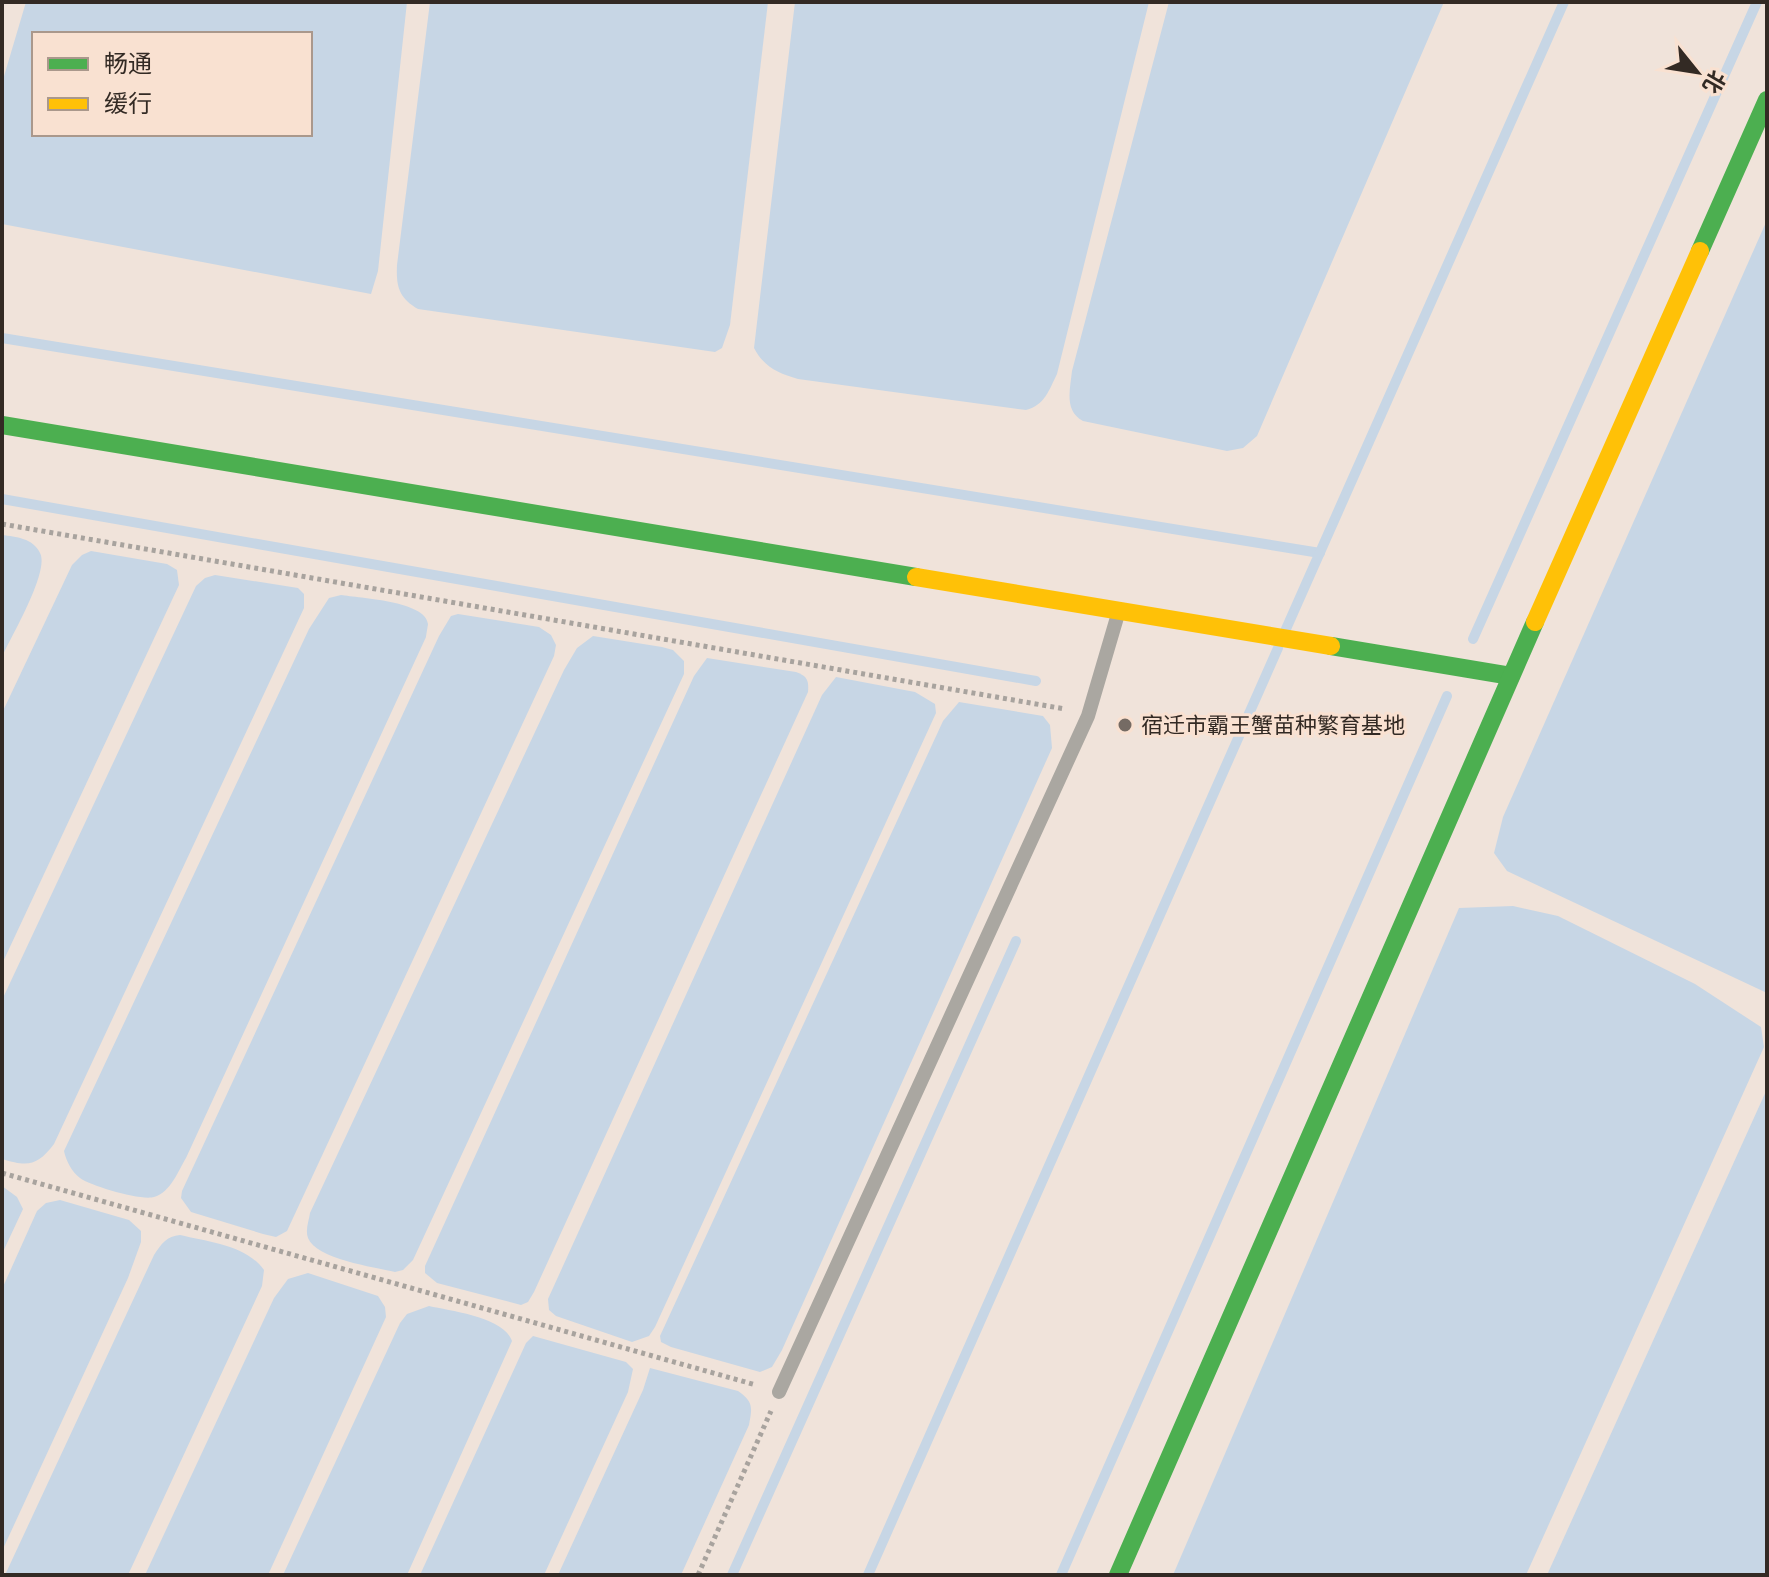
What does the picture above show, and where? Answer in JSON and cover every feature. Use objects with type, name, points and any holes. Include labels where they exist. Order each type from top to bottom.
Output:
[{"type":"street","points":[[1118,1575],[1767,100]]},
{"type":"street","points":[[2,425],[1511,676]]},
{"type":"lane","points":[[779,1392],[1096,698],[1119,609]]},
{"type":"path","points":[[2,524],[1047,705],[1088,716]]},
{"type":"path","points":[[2,1173],[779,1392],[698,1575]]},
{"type":"water","points":[[26,2],[407,2],[378,271],[371,294],[2,224],[2,83]]},
{"type":"water","points":[[430,2],[768,2],[730,325],[722,348],[715,352],[418,309],[407,301],[398,286],[397,265]]},
{"type":"water","points":[[795,2],[1149,2],[1057,374],[1038,405],[1026,410],[798,379],[772,368],[754,348]]},
{"type":"water","points":[[1169,2],[1444,2],[1257,436],[1243,448],[1227,451],[1083,421],[1073,412],[1070,399],[1072,371]]},
{"type":"water","points":[[1767,220],[1767,993],[1507,871],[1494,853],[1503,817]]},
{"type":"water","points":[[2,535],[33,544],[42,562],[35,589],[2,657]]},
{"type":"water","points":[[91,551],[167,564],[177,570],[179,585],[2,964],[2,713],[72,565]]},
{"type":"water","points":[[215,575],[298,588],[304,594],[304,608],[54,1144],[31,1163],[2,1159],[2,1000],[196,586],[205,578]]},
{"type":"water","points":[[341,595],[390,602],[416,610],[428,624],[426,637],[186,1158],[173,1180],[165,1191],[148,1198],[116,1192],[86,1181],[77,1176],[64,1151],[309,629],[329,598]]},
{"type":"water","points":[[458,614],[539,627],[551,635],[556,645],[554,656],[287,1231],[276,1237],[191,1212],[181,1198],[182,1191],[439,636],[451,616]]},
{"type":"water","points":[[593,636],[673,650],[684,661],[684,674],[413,1260],[403,1270],[395,1272],[334,1257],[313,1245],[308,1238],[310,1213],[564,670],[577,648]]},
{"type":"water","points":[[707,658],[796,672],[806,679],[808,692],[528,1302],[521,1305],[437,1283],[425,1273],[425,1266],[694,676]]},
{"type":"water","points":[[836,677],[915,692],[935,704],[936,713],[655,1327],[649,1336],[632,1342],[556,1316],[549,1310],[548,1299],[822,695]]},
{"type":"water","points":[[959,702],[1043,716],[1050,725],[1052,748],[772,1367],[760,1372],[671,1347],[661,1342],[660,1336],[943,721]]},
{"type":"water","points":[[1513,906],[1558,916],[1695,984],[1761,1027],[1764,1047],[1526,1575],[1173,1575],[1459,908]]},
{"type":"water","points":[[1767,1089],[1767,1575],[1547,1575]]},
{"type":"water","points":[[2,1186],[17,1197],[23,1209],[2,1254]]},
{"type":"water","points":[[60,1200],[129,1220],[141,1231],[141,1242],[128,1278],[2,1551],[2,1289],[37,1211],[46,1203]]},
{"type":"water","points":[[180,1235],[226,1246],[247,1255],[264,1270],[262,1286],[128,1575],[5,1575],[154,1255],[165,1241]]},
{"type":"water","points":[[308,1273],[378,1296],[385,1307],[386,1317],[268,1575],[145,1575],[274,1298],[288,1279]]},
{"type":"water","points":[[429,1306],[488,1321],[499,1326],[512,1341],[407,1575],[283,1575],[400,1323],[407,1314]]},
{"type":"water","points":[[533,1336],[626,1362],[633,1369],[628,1392],[544,1575],[420,1575],[526,1343]]},
{"type":"water","points":[[650,1368],[738,1391],[751,1406],[749,1425],[681,1575],[558,1575],[643,1390]]},
{"type":"waterway","points":[[1286,629],[1564,2]]},
{"type":"waterway","points":[[1473,639],[1757,2]]},
{"type":"waterway","points":[[2,338],[1320,553]]},
{"type":"waterway","points":[[2,499],[1036,681]]},
{"type":"waterway","points":[[868,1575],[1278,648]]},
{"type":"waterway","points":[[1061,1575],[1447,696]]},
{"type":"waterway","points":[[732,1575],[1016,941]]},
{"type":"traffic: fast","points":[[1700,251],[1767,100]]},
{"type":"traffic: fast","points":[[2,425],[916,577]]},
{"type":"traffic: fast","points":[[1118,1575],[1535,622]]},
{"type":"traffic: fast","points":[[1331,646],[1511,676]]},
{"type":"traffic: slow","points":[[1535,622],[1700,251]]},
{"type":"traffic: slow","points":[[916,577],[1331,646]]},
{"type":"place","name":"宿迁市霸王蟹苗种繁育基地","points":[[1125,725]]}]
